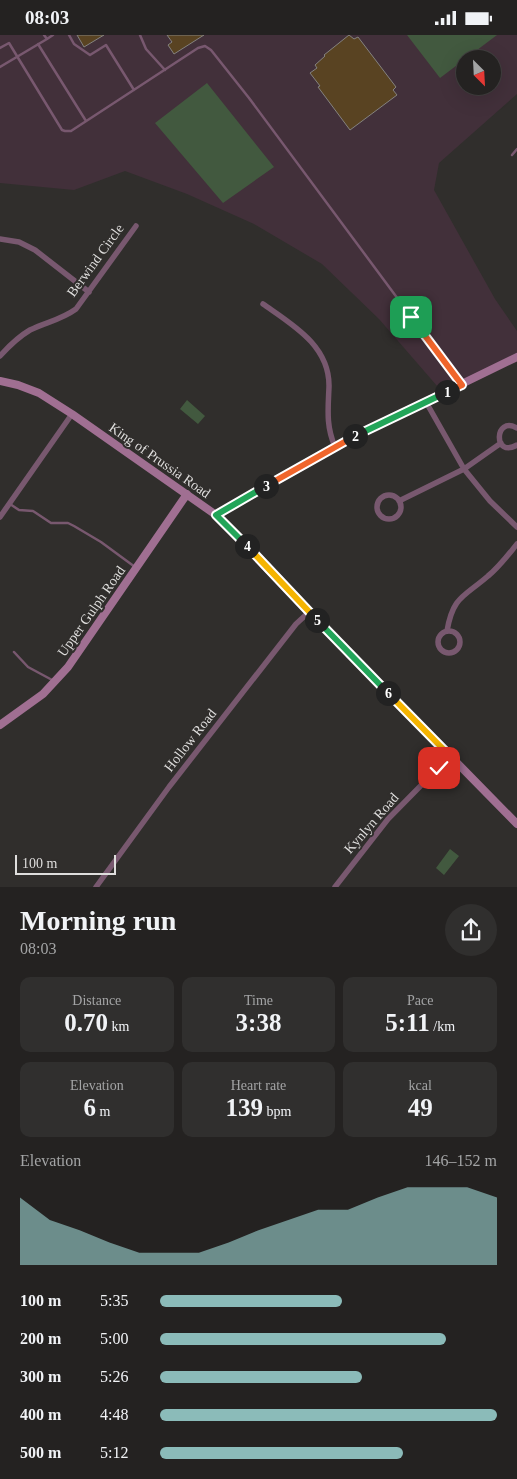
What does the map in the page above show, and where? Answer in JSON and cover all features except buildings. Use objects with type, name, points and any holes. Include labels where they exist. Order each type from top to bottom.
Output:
[{"type":"street","name":"Berwind Circle","points":[[0,356],[17,337],[66,316],[76,309],[136,226]]},
{"type":"street","points":[[0,239],[19,242],[35,250],[89,291]]},
{"type":"street","points":[[263,304],[295,326],[317,347],[324,358],[329,384],[328,427],[335,447]]},
{"type":"street","points":[[216,515],[355,436],[517,357]]},
{"type":"street","name":"King of Prussia Road","points":[[0,381],[18,385],[38,393],[72,414],[216,515],[308,612],[517,823]]},
{"type":"street","points":[[426,402],[464,469],[490,501],[517,527]]},
{"type":"street","points":[[0,517],[72,414]]},
{"type":"street","points":[[517,428],[511,426],[502,429],[499,435],[501,443],[509,448],[517,445]]},
{"type":"street","points":[[399,501],[464,469],[501,443]]},
{"type":"street","name":"Upper Gulph Road","points":[[0,725],[34,702],[68,667],[187,494]]},
{"type":"street","points":[[391,495],[399,501],[400,508],[397,516],[388,519],[379,514],[377,505],[384,496],[391,495]]},
{"type":"street","points":[[447,631],[450,614],[458,599],[489,576],[517,544]]},
{"type":"street","name":"Hollow Road","points":[[96,887],[175,779],[296,624],[308,612]]},
{"type":"street","name":"Kynlyn Road","points":[[335,887],[388,819],[450,756]]},
{"type":"lane","points":[[44,35],[47,39]]},
{"type":"lane","points":[[0,67],[53,35]]},
{"type":"lane","points":[[69,35],[74,44],[90,55],[106,45],[134,90]]},
{"type":"lane","points":[[140,35],[146,49],[166,70]]},
{"type":"lane","points":[[0,48],[8,43],[65,131],[71,131],[198,48],[205,46],[211,50],[249,97],[462,385]]},
{"type":"lane","points":[[38,44],[86,121]]},
{"type":"lane","points":[[512,155],[517,149]]},
{"type":"lane","points":[[10,503],[19,510],[33,511],[52,523],[68,523],[74,526],[136,568]]},
{"type":"lane","points":[[14,652],[28,667],[55,681]]},
{"type":"shaded area","points":[[0,35],[517,35],[517,94],[439,163],[434,190],[495,299],[517,331],[517,357],[444,394],[379,319],[322,264],[254,224],[187,194],[125,171],[74,190],[0,183]]},
{"type":"green space","points":[[407,35],[497,35],[477,50],[456,50],[456,66],[440,78]]},
{"type":"green space","points":[[207,83],[274,167],[223,203],[155,123]]},
{"type":"green space","points":[[187,400],[205,416],[198,424],[180,409]]},
{"type":"green space","points":[[450,849],[459,856],[444,875],[436,868]]},
{"type":"route","points":[[411,317],[462,385],[355,436],[216,515],[230,527],[308,612],[450,756],[439,768]]}]
